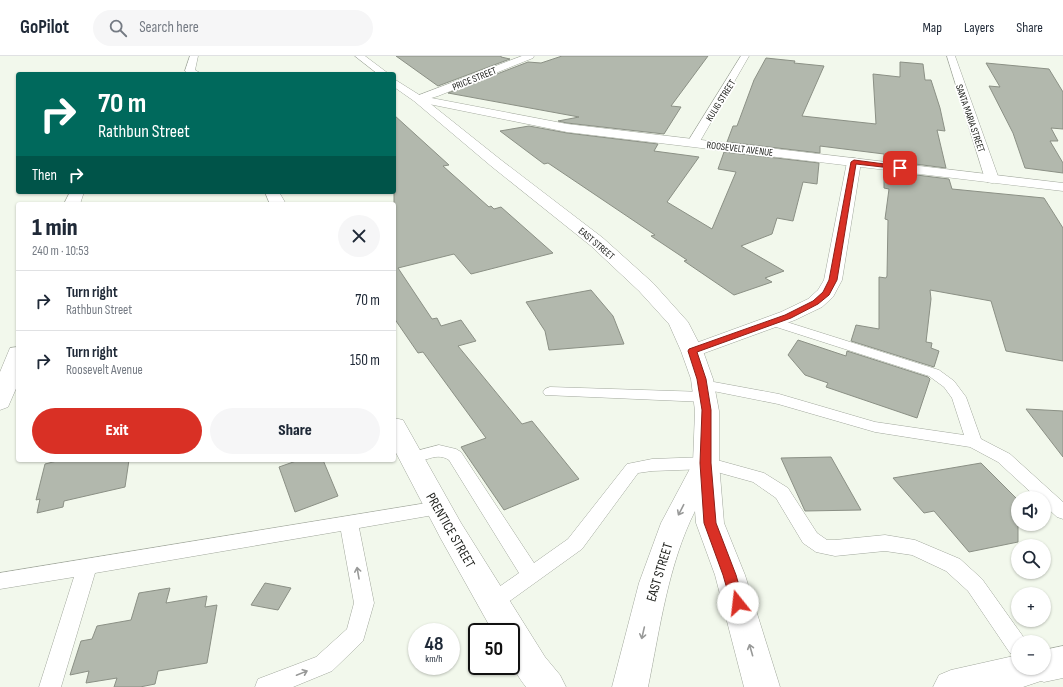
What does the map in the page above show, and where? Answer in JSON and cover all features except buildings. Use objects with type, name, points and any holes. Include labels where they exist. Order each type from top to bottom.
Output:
[{"type":"street","points":[[191,72],[194,56]]},
{"type":"street","points":[[359,56],[381,72]]},
{"type":"street","name":"PRICE STREET","points":[[418,99],[530,56]]},
{"type":"street","name":"KULIG STREET","points":[[693,143],[745,56]]},
{"type":"street","name":"SANTA MARIA STREET","points":[[951,56],[992,179]]},
{"type":"street","name":"EAST STREET","points":[[396,83],[418,99],[496,163],[597,242],[641,282],[678,322],[692,351],[704,391],[707,410],[706,463],[710,523],[730,575],[762,687]]},
{"type":"street","name":"ROOSEVELT AVENUE","points":[[418,99],[567,128],[1063,187]]},
{"type":"street","points":[[692,351],[774,322],[816,303],[826,293],[833,280],[854,162]]},
{"type":"street","points":[[0,402],[16,358]]},
{"type":"street","name":"PRENTICE STREET","points":[[396,430],[506,623]]},
{"type":"street","name":"EAST STREET","points":[[630,687],[654,583],[672,529],[706,463]]},
{"type":"street","name":"PRENTICE STREET","points":[[520,647],[533,669],[548,687]]},
{"type":"street","points":[[1051,665],[1063,662]]},
{"type":"street","points":[[951,687],[1011,673]]},
{"type":"lane","points":[[774,322],[934,373],[949,384],[959,397],[974,442]]},
{"type":"lane","points":[[550,392],[704,391],[779,399],[875,427],[974,442],[1004,458],[1063,512]]},
{"type":"lane","points":[[411,458],[441,450],[450,451],[455,456],[531,575]]},
{"type":"lane","points":[[493,602],[575,544],[633,468],[652,465],[706,463],[758,477],[782,494],[810,538],[824,547],[834,548],[885,543],[915,548],[953,566],[975,585],[1011,636]]},
{"type":"lane","points":[[0,581],[439,508]]},
{"type":"lane","points":[[266,687],[324,664],[356,634],[364,603],[350,524]]},
{"type":"lane","points":[[50,687],[87,567]]},
{"type":"route","points":[[738,603],[730,575],[710,523],[706,463],[707,410],[702,379],[692,351],[788,316],[816,303],[826,293],[833,280],[854,162],[900,168]]}]
